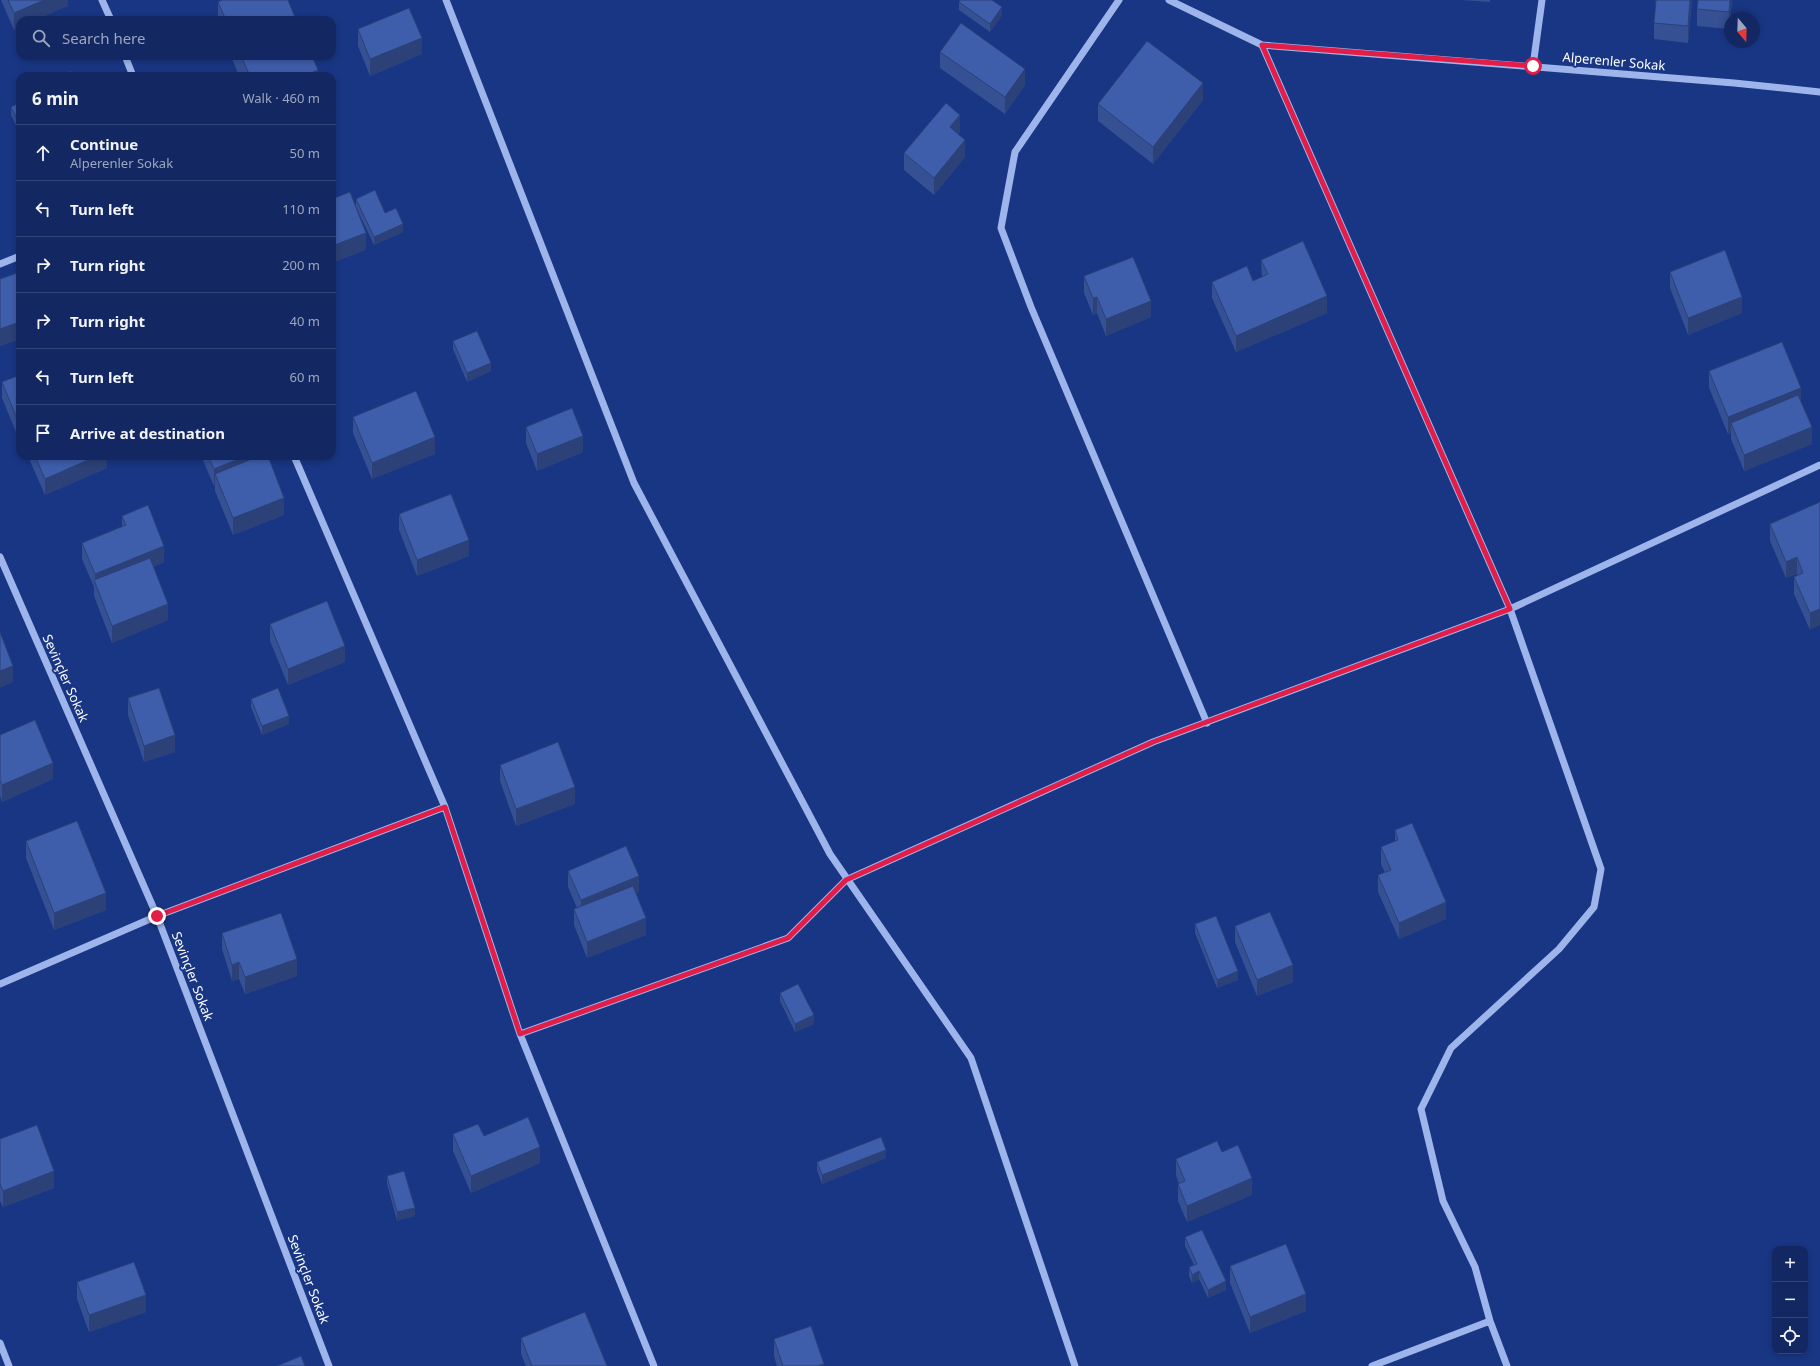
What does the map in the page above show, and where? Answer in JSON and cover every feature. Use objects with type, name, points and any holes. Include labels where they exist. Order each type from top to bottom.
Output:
[{"type":"street","points":[[102,0],[108,16]]},
{"type":"street","points":[[446,0],[634,483],[830,854],[846,880],[971,1058],[1074,1366]]},
{"type":"street","points":[[1119,0],[1015,152],[1001,228],[1031,307],[1207,723]]},
{"type":"street","points":[[1169,0],[1262,45],[1510,609],[1601,869],[1594,907],[1559,949],[1451,1048],[1421,1109],[1443,1201],[1475,1267],[1490,1321],[1507,1366]]},
{"type":"street","points":[[1533,66],[1542,0]]},
{"type":"street","name":"Alperenler Sokak","points":[[1262,45],[1533,66],[1820,92]]},
{"type":"street","points":[[127,60],[131,72]]},
{"type":"street","points":[[0,264],[16,258]]},
{"type":"street","points":[[296,460],[445,807],[520,1034],[654,1366]]},
{"type":"street","points":[[520,1034],[788,938],[846,880],[1153,742],[1510,609],[1820,465]]},
{"type":"street","name":"Sevinçler Sokak","points":[[0,557],[157,916],[329,1366]]},
{"type":"street","points":[[0,984],[157,916],[445,807]]},
{"type":"street","points":[[1372,1366],[1490,1321]]},
{"type":"street","points":[[0,1343],[9,1366]]},
{"type":"building","points":[[8,0],[44,0],[14,13]]},
{"type":"building","points":[[222,0],[288,0],[294,16],[224,16],[218,2]]},
{"type":"building","points":[[960,0],[992,0],[1002,7],[990,24],[959,2]]},
{"type":"building","points":[[1656,0],[1690,0],[1688,26],[1654,23]]},
{"type":"building","points":[[1698,0],[1730,0],[1729,12],[1697,9]]},
{"type":"building","points":[[409,8],[422,38],[370,59],[358,29]]},
{"type":"building","points":[[961,23],[1025,69],[1005,97],[940,52]]},
{"type":"building","points":[[1147,41],[1203,83],[1153,147],[1098,104]]},
{"type":"building","points":[[243,60],[314,60],[318,70],[313,72],[248,72]]},
{"type":"building","points":[[946,103],[960,115],[950,127],[965,140],[934,178],[904,153]]},
{"type":"building","points":[[16,104],[16,117],[11,107]]},
{"type":"building","points":[[375,190],[385,213],[396,208],[403,224],[374,237],[356,199]]},
{"type":"building","points":[[350,192],[366,233],[336,244],[336,197]]},
{"type":"building","points":[[1303,241],[1327,296],[1236,336],[1212,282],[1247,266],[1253,281],[1268,274],[1261,260]]},
{"type":"building","points":[[1725,250],[1742,297],[1688,318],[1670,272]]},
{"type":"building","points":[[1133,257],[1151,301],[1106,319],[1097,297],[1093,298],[1084,276]]},
{"type":"building","points":[[16,273],[16,323],[0,329],[0,279]]},
{"type":"building","points":[[477,331],[491,363],[467,373],[453,341]]},
{"type":"building","points":[[1782,342],[1801,388],[1728,417],[1709,371]]},
{"type":"building","points":[[16,377],[16,416],[2,382]]},
{"type":"building","points":[[416,391],[435,437],[372,463],[353,417]]},
{"type":"building","points":[[1798,395],[1812,427],[1744,455],[1731,423]]},
{"type":"building","points":[[572,408],[583,436],[537,454],[526,427]]},
{"type":"building","points":[[37,460],[88,460],[45,479]]},
{"type":"building","points":[[210,460],[236,460],[214,469]]},
{"type":"building","points":[[249,460],[270,460],[284,498],[233,518],[215,474]]},
{"type":"building","points":[[451,494],[469,540],[417,560],[399,514]]},
{"type":"building","points":[[1820,502],[1820,609],[1810,613],[1794,577],[1803,573],[1797,557],[1786,562],[1770,524]]},
{"type":"building","points":[[148,505],[164,546],[95,574],[82,543],[126,525],[122,516]]},
{"type":"building","points":[[150,558],[168,604],[112,626],[94,580]]},
{"type":"building","points":[[327,601],[345,646],[288,669],[270,624]]},
{"type":"building","points":[[0,632],[13,666],[0,671]]},
{"type":"building","points":[[159,688],[175,735],[144,746],[128,698]]},
{"type":"building","points":[[278,688],[289,716],[262,726],[251,699]]},
{"type":"building","points":[[35,720],[53,763],[2,785],[0,780],[0,735]]},
{"type":"building","points":[[558,742],[575,787],[516,809],[500,765]]},
{"type":"building","points":[[77,821],[106,893],[54,913],[26,841]]},
{"type":"building","points":[[1412,823],[1446,902],[1399,923],[1378,875],[1391,870],[1381,847],[1398,840],[1395,830]]},
{"type":"building","points":[[626,846],[639,876],[581,900],[568,871]]},
{"type":"building","points":[[633,886],[646,918],[587,942],[574,909]]},
{"type":"building","points":[[1270,912],[1293,965],[1257,980],[1235,926]]},
{"type":"building","points":[[281,913],[297,959],[245,977],[239,962],[232,965],[222,933]]},
{"type":"building","points":[[1216,916],[1238,971],[1217,980],[1195,924]]},
{"type":"building","points":[[798,984],[814,1015],[795,1024],[780,993]]},
{"type":"building","points":[[528,1117],[540,1147],[471,1176],[453,1134],[478,1124],[484,1136]]},
{"type":"building","points":[[37,1125],[54,1171],[3,1191],[0,1184],[0,1139]]},
{"type":"building","points":[[881,1137],[886,1150],[822,1175],[817,1162]]},
{"type":"building","points":[[1217,1141],[1222,1152],[1238,1145],[1252,1178],[1187,1206],[1178,1184],[1185,1181],[1176,1159]]},
{"type":"building","points":[[404,1171],[415,1208],[397,1212],[387,1176]]},
{"type":"building","points":[[1202,1230],[1226,1281],[1208,1290],[1199,1271],[1192,1275],[1189,1267],[1197,1264],[1185,1237]]},
{"type":"building","points":[[1286,1244],[1306,1294],[1250,1317],[1230,1266]]},
{"type":"building","points":[[134,1262],[146,1295],[89,1315],[77,1282]]},
{"type":"building","points":[[585,1312],[607,1366],[532,1366],[521,1338]]},
{"type":"building","points":[[811,1326],[824,1364],[817,1366],[783,1366],[774,1339]]},
{"type":"building","points":[[301,1356],[305,1366],[277,1366]]},
{"type":"route","points":[[157,916],[445,807],[520,1034],[788,938],[846,880],[1153,742],[1510,609],[1262,45],[1533,66]]}]
